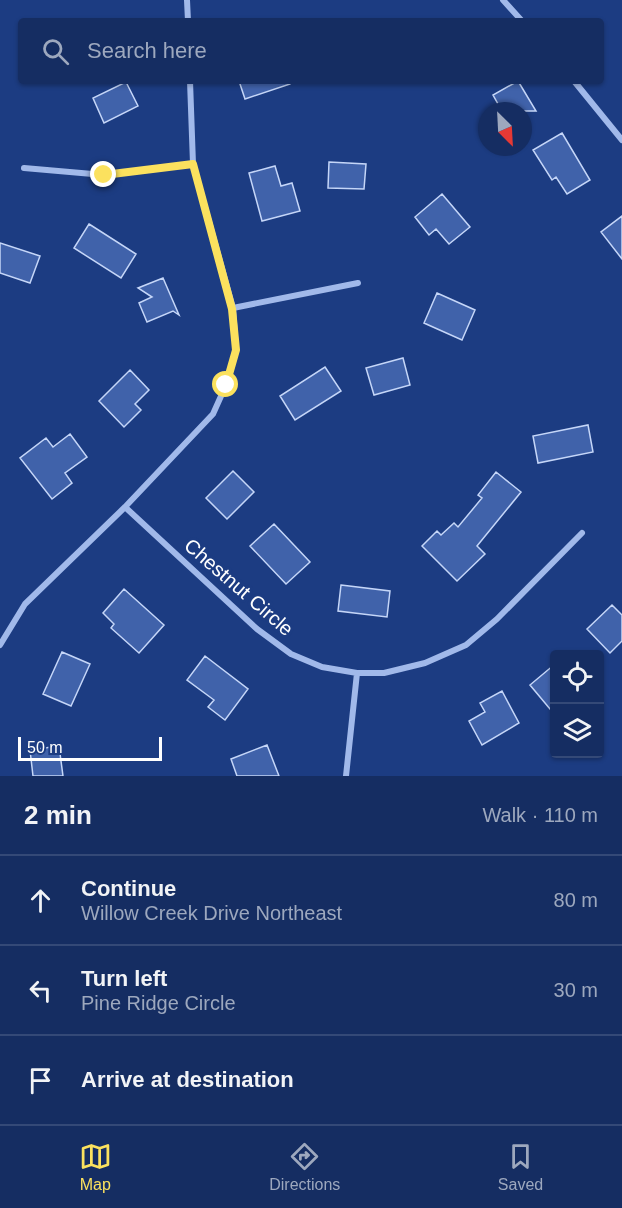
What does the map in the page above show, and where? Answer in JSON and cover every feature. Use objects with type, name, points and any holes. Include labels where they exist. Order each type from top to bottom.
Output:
[{"type":"street","points":[[188,18],[189,0]]},
{"type":"street","points":[[503,0],[519,18]]},
{"type":"street","points":[[0,645],[25,604],[125,507],[213,414],[226,385],[236,350],[232,309],[193,164],[190,84]]},
{"type":"street","points":[[576,84],[622,140]]},
{"type":"street","points":[[24,168],[104,175],[193,164]]},
{"type":"street","points":[[232,309],[358,283]]},
{"type":"street","name":"Chestnut Circle","points":[[125,507],[257,629],[291,654],[322,666],[357,673],[384,673],[425,663],[466,645],[497,619],[582,533]]},
{"type":"street","points":[[346,776],[357,673]]},
{"type":"building","points":[[122,84],[127,84],[138,106],[104,123],[93,98]]},
{"type":"building","points":[[240,84],[290,84],[245,99]]},
{"type":"building","points":[[513,84],[520,84],[531,102],[497,102],[493,95]]},
{"type":"building","points":[[562,133],[590,180],[567,194],[556,177],[552,180],[533,150]]},
{"type":"building","points":[[329,162],[366,164],[364,189],[328,188]]},
{"type":"building","points":[[275,166],[281,186],[292,183],[300,211],[262,221],[249,173]]},
{"type":"building","points":[[442,194],[470,227],[449,244],[436,229],[429,235],[415,217]]},
{"type":"building","points":[[622,216],[622,259],[601,232]]},
{"type":"building","points":[[89,224],[136,254],[121,278],[74,248]]},
{"type":"building","points":[[0,243],[40,256],[30,283],[0,273]]},
{"type":"building","points":[[163,278],[179,315],[173,311],[147,322],[139,303],[152,297],[138,288]]},
{"type":"building","points":[[437,293],[475,310],[462,340],[424,323]]},
{"type":"building","points":[[403,358],[410,385],[374,395],[366,368]]},
{"type":"building","points":[[325,367],[341,391],[295,420],[280,396]]},
{"type":"building","points":[[130,370],[149,390],[135,404],[141,410],[124,427],[99,401]]},
{"type":"building","points":[[588,425],[593,452],[538,463],[533,436]]},
{"type":"building","points":[[70,434],[87,457],[65,473],[72,483],[52,499],[20,458],[46,438],[53,447]]},
{"type":"building","points":[[233,471],[254,492],[227,519],[206,498]]},
{"type":"building","points":[[496,472],[521,492],[477,546],[485,554],[457,581],[422,546],[437,531],[441,535],[454,523],[458,527],[482,498],[478,495]]},
{"type":"building","points":[[274,524],[310,562],[286,584],[250,546]]},
{"type":"building","points":[[341,585],[390,591],[387,617],[338,611]]},
{"type":"building","points":[[124,589],[164,625],[139,653],[111,628],[114,624],[103,613]]},
{"type":"building","points":[[612,605],[622,615],[622,641],[610,653],[587,629]]},
{"type":"building","points":[[62,652],[90,664],[71,706],[43,694]]},
{"type":"building","points":[[205,656],[248,689],[225,720],[208,707],[214,700],[187,680]]},
{"type":"building","points":[[550,668],[550,709],[530,685]]},
{"type":"building","points":[[502,691],[519,723],[482,745],[469,721],[485,712],[480,703]]},
{"type":"building","points":[[267,745],[279,776],[237,776],[231,759]]},
{"type":"building","points":[[59,746],[63,776],[33,776],[30,750]]},
{"type":"route","points":[[104,175],[193,164],[232,309],[236,350],[226,385]]}]
